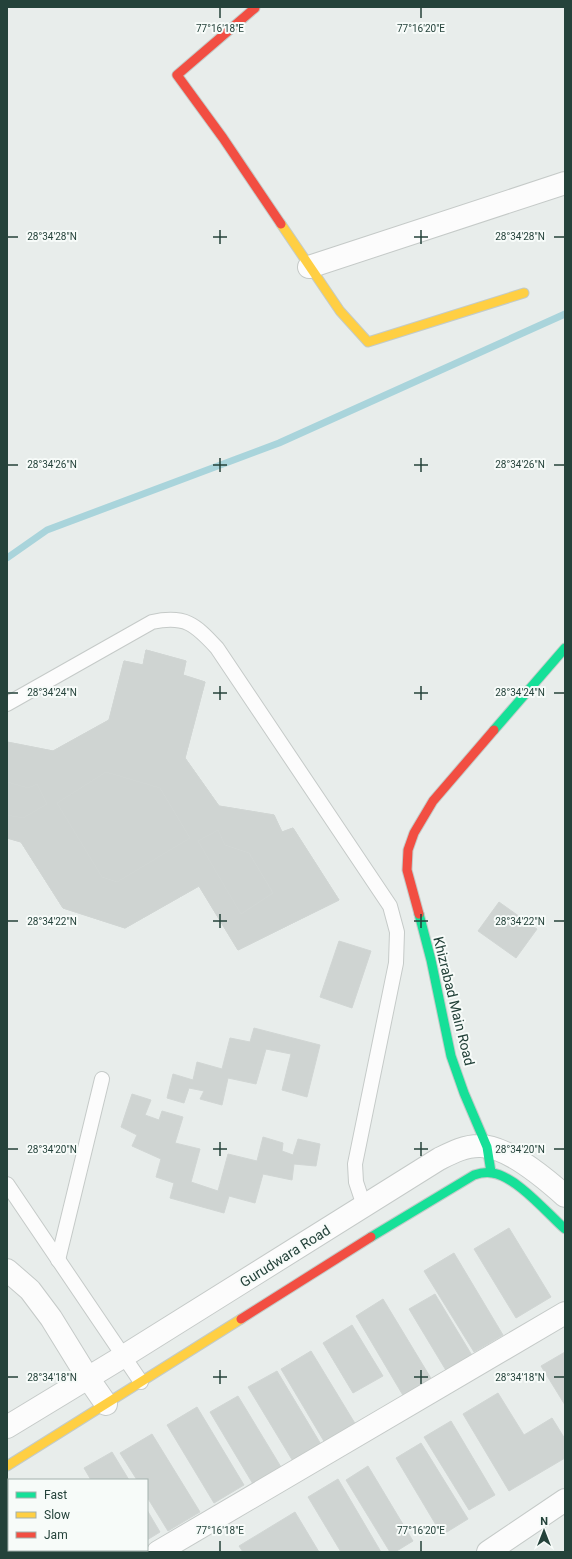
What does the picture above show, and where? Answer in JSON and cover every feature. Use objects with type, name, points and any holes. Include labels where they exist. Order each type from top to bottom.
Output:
[{"type":"street","points":[[255,8],[177,75],[223,138],[340,311],[368,342],[524,293]]},
{"type":"street","points":[[309,267],[565,183]]},
{"type":"street","name":"Khizrabad Main Road","points":[[492,1172],[487,1147],[464,1093],[451,1056],[431,960],[407,870],[407,857],[410,839],[416,826],[434,801],[564,651]]},
{"type":"street","name":"Gurudwara Road","points":[[7,1427],[124,1356],[438,1159],[460,1149],[480,1146],[506,1153],[518,1159],[549,1181],[565,1196]]},
{"type":"street","points":[[7,1466],[368,1239],[474,1175],[487,1171],[500,1174],[514,1182],[565,1229]]},
{"type":"street","points":[[7,1270],[30,1290],[51,1318],[106,1404]]},
{"type":"street","points":[[158,1552],[565,1313]]},
{"type":"street","points":[[488,1552],[565,1500]]},
{"type":"lane","points":[[7,704],[152,622],[169,618],[188,622],[204,633],[217,648],[390,906],[397,932],[396,963],[355,1164],[356,1182],[364,1206]]},
{"type":"lane","points":[[58,1260],[102,1079]]},
{"type":"lane","points":[[7,1184],[141,1382]]},
{"type":"building","points":[[146,650],[186,661],[183,675],[205,682],[185,758],[219,806],[274,815],[282,832],[293,828],[339,900],[238,950],[199,886],[125,928],[63,908],[21,842],[7,838],[7,815],[23,818],[47,804],[37,784],[28,788],[7,782],[7,742],[53,751],[109,720],[124,661],[143,665]],"holes":[[[106,772],[160,788],[190,838],[117,882],[102,877],[57,803]],[[218,830],[225,845],[249,853],[273,893],[241,914],[198,841]]]},
{"type":"building","points":[[146,650],[186,661],[183,675],[205,682],[185,758],[219,806],[274,815],[282,832],[293,828],[339,900],[238,950],[199,886],[125,928],[63,908],[21,842],[7,838],[7,742],[53,751],[109,720],[124,661],[143,665]]},
{"type":"building","points":[[106,772],[160,788],[190,838],[117,882],[102,877],[57,803]]},
{"type":"building","points":[[7,782],[28,788],[37,784],[47,804],[23,818],[7,815]]},
{"type":"building","points":[[218,830],[225,845],[249,853],[273,893],[241,914],[198,841]]},
{"type":"building","points":[[499,902],[537,929],[516,958],[478,931]]},
{"type":"building","points":[[339,941],[371,951],[352,1008],[320,997]]},
{"type":"building","points":[[254,1028],[320,1045],[307,1097],[282,1090],[291,1054],[266,1049],[256,1084],[228,1078],[222,1105],[200,1099],[204,1091],[189,1088],[184,1103],[167,1098],[173,1074],[193,1080],[197,1062],[222,1069],[230,1038],[250,1042]]},
{"type":"building","points":[[132,1094],[151,1100],[145,1115],[159,1120],[162,1111],[183,1117],[175,1143],[200,1149],[191,1182],[218,1191],[228,1154],[257,1161],[263,1137],[283,1143],[282,1151],[293,1155],[298,1139],[320,1144],[316,1166],[294,1164],[292,1180],[263,1174],[255,1203],[229,1196],[224,1213],[170,1198],[174,1183],[156,1177],[161,1159],[132,1146],[137,1135],[121,1127]]},
{"type":"building","points":[[509,1228],[551,1297],[516,1318],[474,1249]]},
{"type":"building","points":[[454,1253],[503,1335],[474,1352],[424,1271]]},
{"type":"building","points":[[435,1294],[473,1357],[447,1372],[409,1309]]},
{"type":"building","points":[[383,1299],[432,1380],[404,1397],[356,1316]]},
{"type":"building","points":[[352,1325],[383,1376],[353,1393],[323,1343]]},
{"type":"building","points":[[311,1351],[359,1430],[328,1448],[281,1369]]},
{"type":"building","points":[[565,1352],[565,1405],[541,1366]]},
{"type":"building","points":[[277,1371],[322,1446],[294,1463],[248,1387]]},
{"type":"building","points":[[498,1393],[524,1435],[552,1418],[565,1439],[565,1458],[509,1491],[463,1414]]},
{"type":"building","points":[[238,1396],[281,1467],[253,1484],[210,1412]]},
{"type":"building","points":[[197,1407],[244,1485],[214,1503],[167,1425]]},
{"type":"building","points":[[451,1421],[495,1495],[469,1510],[424,1437]]},
{"type":"building","points":[[152,1434],[200,1512],[168,1531],[148,1499],[148,1479],[136,1479],[120,1453]]},
{"type":"building","points":[[421,1443],[468,1519],[442,1535],[396,1458]]},
{"type":"building","points":[[112,1452],[128,1479],[90,1479],[84,1468]]},
{"type":"building","points":[[368,1466],[413,1541],[395,1552],[390,1552],[346,1480]]},
{"type":"building","points":[[338,1479],[381,1552],[341,1552],[308,1497]]},
{"type":"building","points":[[148,1512],[160,1532],[148,1539]]},
{"type":"building","points":[[295,1512],[319,1552],[243,1552],[239,1546]]},
{"type":"building","points":[[36,1551],[79,1552],[36,1552]]},
{"type":"building","points":[[82,1551],[120,1552],[82,1552]]},
{"type":"waterway","points":[[7,558],[47,530],[279,443],[565,314]]},
{"type":"traffic: fast","points":[[494,730],[565,648]]},
{"type":"traffic: fast","points":[[419,914],[431,960],[451,1056],[464,1093],[487,1147],[491,1172]]},
{"type":"traffic: fast","points":[[371,1237],[474,1175],[481,1173],[492,1173],[511,1181],[531,1196],[565,1229]]},
{"type":"traffic: slow","points":[[281,224],[340,311],[368,342],[524,293]]},
{"type":"traffic: slow","points":[[7,1466],[241,1319]]},
{"type":"traffic: jam","points":[[255,8],[177,75],[223,138],[281,224]]},
{"type":"traffic: jam","points":[[419,914],[407,870],[408,850],[414,833],[433,801],[494,730]]},
{"type":"traffic: jam","points":[[241,1319],[371,1237]]}]
